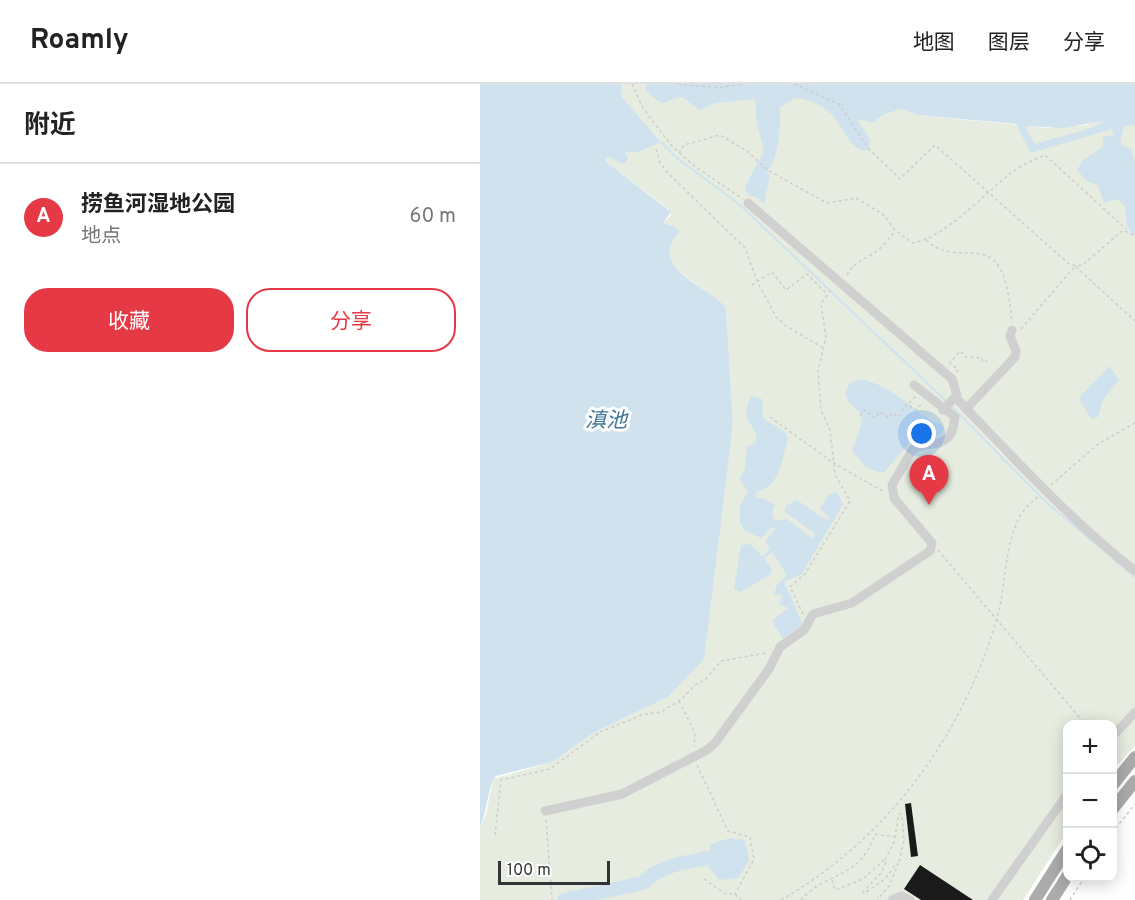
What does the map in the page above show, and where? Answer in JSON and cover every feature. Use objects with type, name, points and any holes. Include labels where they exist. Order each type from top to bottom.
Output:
[{"type":"main road","points":[[1117,781],[1135,757]]},
{"type":"main road","points":[[1117,805],[1135,781]]},
{"type":"main road","points":[[1035,900],[1063,856]]},
{"type":"main road","points":[[1052,900],[1064,882]]},
{"type":"lane","points":[[545,811],[622,794],[715,743],[769,669],[778,650],[804,630],[813,614],[852,603],[930,551],[932,543],[894,498],[892,484],[913,449],[939,444],[948,436],[955,417],[949,404],[956,389],[952,379],[837,283],[748,203]]},
{"type":"lane","points":[[966,409],[1014,357],[1016,351],[1010,341],[1012,330]]},
{"type":"lane","points":[[914,385],[949,404],[966,409],[1099,542],[1135,571]]},
{"type":"lane","points":[[1117,732],[1135,712]]},
{"type":"lane","points":[[992,900],[1063,800]]},
{"type":"lane","points":[[892,900],[902,896],[910,900]]},
{"type":"path","points":[[632,84],[643,108],[679,153],[748,203]]},
{"type":"path","points":[[678,84],[719,88],[742,84]]},
{"type":"path","points":[[794,84],[839,104],[869,150],[900,179],[935,145],[1135,321]]},
{"type":"path","points":[[679,153],[684,145],[720,135],[747,151],[769,171],[827,203],[856,198],[884,215],[895,230],[913,243],[925,239],[971,209],[1012,172],[1045,155],[1135,236]]},
{"type":"path","points":[[656,149],[660,163],[669,174],[745,248],[757,281],[776,317],[786,326],[823,348]]},
{"type":"path","points":[[1010,341],[1075,266],[1092,259],[1117,233],[1126,229]]},
{"type":"path","points":[[809,618],[804,615],[790,587],[805,574],[850,501],[834,474],[830,430],[821,410],[819,381],[826,322],[821,312],[821,304],[827,293],[845,278],[863,257],[874,253],[895,230]]},
{"type":"path","points":[[925,239],[942,250],[988,257],[995,264],[1008,288],[1012,330]]},
{"type":"path","points":[[752,285],[772,272],[786,290],[807,274],[827,293]]},
{"type":"path","points":[[953,375],[957,370],[950,363],[960,351],[966,357],[982,358],[982,361],[987,361]]},
{"type":"path","points":[[861,416],[864,410],[876,418],[879,412],[889,418],[892,413],[898,417],[911,400]]},
{"type":"path","points":[[908,405],[916,410],[919,406]]},
{"type":"path","points":[[770,417],[832,462],[894,498]]},
{"type":"path","points":[[1046,489],[1098,444],[1135,423]]},
{"type":"path","points":[[781,900],[831,868],[867,837],[900,801],[959,716],[974,684],[997,618],[1014,530],[1023,512],[1033,501]]},
{"type":"path","points":[[931,547],[941,551],[1082,720]]},
{"type":"path","points":[[495,835],[501,780],[550,769],[600,732],[642,715],[661,712],[712,674],[721,661],[778,650]]},
{"type":"path","points":[[680,700],[695,734],[693,757],[728,831],[750,837],[754,859],[735,894]]},
{"type":"path","points":[[1117,828],[1135,804]]},
{"type":"path","points":[[545,811],[552,900]]},
{"type":"path","points":[[877,900],[889,886],[898,864],[904,840],[902,815],[899,814],[896,837],[881,873],[863,892],[865,893],[885,879],[898,864]]},
{"type":"path","points":[[801,900],[811,891],[850,871],[868,850],[875,834],[896,837]]},
{"type":"path","points":[[832,880],[834,890],[853,884],[885,861]]},
{"type":"path","points":[[704,879],[726,894],[735,894],[741,900]]},
{"type":"path","points":[[1070,900],[1081,882]]},
{"type":"shaded area","points":[[621,84],[820,84],[845,94],[870,97],[918,115],[1048,128],[1085,125],[1135,113],[1135,746],[1117,766],[1117,720],[1063,720],[1063,838],[1023,900],[480,900],[480,827],[486,814],[493,779],[552,762],[595,732],[668,697],[717,546],[733,424],[726,307],[672,266],[668,253],[673,237],[678,234],[663,223],[671,215],[668,209],[605,161],[605,158],[610,157],[619,163],[625,151],[661,142],[621,96]]},
{"type":"water","name":"滇池","points":[[480,84],[621,84],[621,96],[661,142],[637,152],[625,152],[628,159],[625,163],[619,163],[610,157],[605,158],[605,161],[671,212],[663,223],[675,227],[680,232],[671,244],[669,255],[674,265],[693,283],[726,307],[733,424],[704,659],[668,697],[595,732],[552,762],[496,776],[491,785],[480,827]]},
{"type":"water","points":[[646,84],[1135,84],[1135,125],[1124,126],[1120,142],[1123,146],[1131,148],[1135,161],[1135,236],[1128,228],[1124,205],[1117,199],[1104,203],[1098,185],[1087,181],[1077,170],[1083,160],[1103,147],[1103,137],[1114,135],[1112,129],[1031,153],[1016,124],[918,115],[901,109],[884,114],[872,123],[857,119],[870,139],[869,149],[864,151],[849,140],[832,115],[823,107],[811,101],[794,98],[780,108],[778,142],[774,159],[767,172],[770,175],[764,204],[757,197],[748,195],[745,187],[764,151],[757,124],[755,99],[715,103],[699,110],[682,97],[661,103],[646,90]],"holes":[[[1104,121],[1035,144],[1025,126],[1062,128]]]},
{"type":"water","points":[[1110,366],[1119,380],[1103,400],[1098,417],[1091,419],[1079,398]]},
{"type":"water","points":[[860,379],[888,390],[929,419],[941,424],[944,428],[941,434],[930,440],[911,440],[885,472],[874,471],[866,466],[852,450],[861,426],[861,414],[845,395],[849,384]]},
{"type":"water","points":[[751,396],[762,399],[763,418],[785,432],[788,438],[775,478],[765,489],[757,491],[755,498],[765,499],[775,505],[772,514],[775,521],[787,519],[813,539],[814,533],[785,512],[786,506],[797,500],[828,521],[830,518],[820,509],[828,495],[837,492],[843,504],[802,574],[784,582],[804,627],[785,642],[772,621],[788,608],[779,604],[782,595],[774,594],[777,585],[787,575],[772,552],[764,558],[772,569],[771,574],[741,592],[734,589],[741,545],[750,544],[762,556],[770,549],[765,541],[776,528],[772,527],[761,538],[747,532],[740,524],[740,506],[748,491],[739,479],[745,469],[747,446],[755,443],[757,438],[746,410]]},
{"type":"water","points":[[730,838],[745,840],[749,861],[738,878],[719,880],[705,862],[711,844]]},
{"type":"building","points":[[911,803],[918,856],[911,857],[905,804]]},
{"type":"building","points":[[920,865],[973,900],[921,900],[904,889]]},
{"type":"waterway","points":[[661,142],[678,159],[739,204],[947,402]]},
{"type":"waterway","points":[[951,406],[1048,504],[1108,554]]},
{"type":"waterway","points":[[1112,558],[1135,577]]},
{"type":"waterway","points":[[564,900],[643,883],[655,873],[674,865],[706,858]]},
{"type":"place","name":"捞鱼河湿地公园","points":[[929,505]]}]
